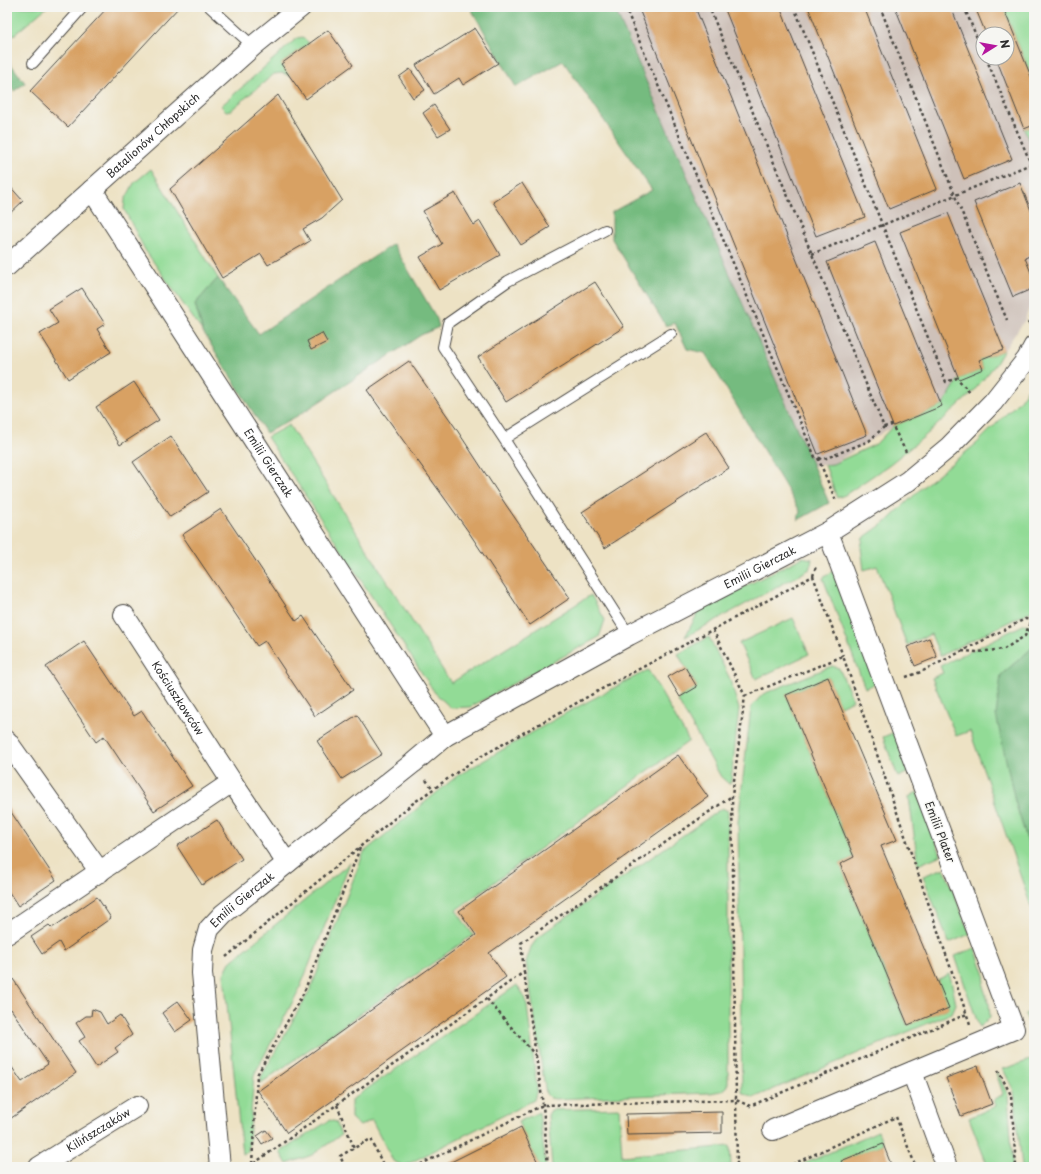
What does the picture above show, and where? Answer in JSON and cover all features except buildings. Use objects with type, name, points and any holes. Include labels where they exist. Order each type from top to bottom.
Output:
[{"type":"street","name":"Batalionów Chłopskich","points":[[7,266],[253,46],[301,7]]},
{"type":"street","name":"Emilii Gierczak","points":[[92,190],[445,736]]},
{"type":"street","name":"Emilii Gierczak","points":[[220,1167],[202,973],[203,950],[209,929],[223,914],[445,736],[629,635],[828,532],[908,480],[949,447],[993,402],[1027,359],[1029,338]]},
{"type":"street","name":"Emilii Plater","points":[[773,1130],[1014,1029],[828,532]]},
{"type":"street","name":"Kościuszkowców","points":[[124,614],[232,782],[287,863]]},
{"type":"street","points":[[7,741],[100,872]]},
{"type":"street","points":[[7,934],[232,782]]},
{"type":"street","points":[[912,1072],[948,1167]]},
{"type":"street","name":"Kilińszczaków","points":[[38,1167],[137,1106]]},
{"type":"lane","points":[[33,63],[83,7]]},
{"type":"lane","points":[[210,7],[253,46]]},
{"type":"lane","points":[[605,230],[508,281],[448,323],[443,347],[504,439],[629,635]]},
{"type":"lane","points":[[504,439],[671,334]]},
{"type":"path","points":[[625,7],[812,450],[815,457],[818,458],[837,504],[828,532]]},
{"type":"path","points":[[709,7],[884,427]]},
{"type":"path","points":[[794,7],[946,382],[957,378],[973,398]]},
{"type":"path","points":[[880,7],[955,196],[1007,320]]},
{"type":"path","points":[[964,7],[975,33]]},
{"type":"path","points":[[812,254],[1032,164],[989,66]]},
{"type":"path","points":[[1029,338],[1034,312]]},
{"type":"path","points":[[818,458],[824,458],[869,441],[884,427],[892,425],[908,455]]},
{"type":"path","points":[[223,963],[225,957],[412,804],[473,761],[598,691],[813,576],[843,656],[978,1044]]},
{"type":"path","points":[[856,696],[921,672],[1018,622],[1025,619],[1032,620],[1025,636],[1004,649],[978,652],[962,651]]},
{"type":"path","points":[[713,630],[745,696],[732,796],[737,1167]]},
{"type":"path","points":[[745,696],[843,656]]},
{"type":"path","points":[[548,1167],[543,1105],[521,943],[732,796]]},
{"type":"path","points":[[252,1164],[258,1075],[304,992],[361,846]]},
{"type":"path","points":[[248,1167],[524,972]]},
{"type":"path","points":[[487,999],[536,1057]]},
{"type":"path","points":[[415,1167],[543,1105],[736,1100],[750,1106],[967,1014]]},
{"type":"path","points":[[998,1070],[1010,1095],[1016,1167]]},
{"type":"path","points":[[337,1105],[354,1148]]},
{"type":"path","points":[[787,1167],[896,1117],[916,1167]]},
{"type":"path","points":[[345,1167],[340,1156],[371,1139],[384,1167]]},
{"type":"shaded area","points":[[614,7],[1003,7],[1011,26],[975,26],[975,66],[1015,66],[1015,37],[1034,84],[1034,294],[1025,320],[1004,350],[980,360],[983,369],[959,379],[942,406],[893,426],[833,464],[812,466]]},
{"type":"green space","points":[[7,7],[47,7],[8,40]]},
{"type":"green space","points":[[470,7],[614,7],[829,503],[798,520],[800,511],[705,353],[687,349],[675,323],[666,326],[612,239],[612,212],[652,190],[563,61],[516,87]]},
{"type":"green space","points":[[1003,7],[1034,7],[1034,84],[1015,37],[1015,26],[1011,26]]},
{"type":"green space","points":[[303,37],[309,43],[281,64],[291,77],[283,73],[274,74],[231,110],[226,111],[221,106],[297,38]]},
{"type":"green space","points":[[7,59],[25,83],[14,91],[7,84]]},
{"type":"green space","points":[[1034,125],[1034,142],[1029,141],[1024,129]]},
{"type":"green space","points":[[151,169],[218,278],[195,304],[203,332],[145,250],[124,209],[125,200],[134,183]]},
{"type":"green space","points":[[393,244],[437,319],[439,327],[421,335],[299,415],[266,433],[203,332],[195,304],[218,278],[259,334]]},
{"type":"green space","points":[[1004,350],[995,365],[972,393],[925,436],[890,464],[845,495],[837,498],[825,465],[833,464],[876,444],[893,426],[942,406],[959,379],[983,369],[979,360]]},
{"type":"green space","points":[[1034,380],[1034,612],[1029,612],[940,656],[931,634],[907,645],[877,566],[864,570],[861,548],[863,538],[887,521],[927,483],[976,444],[1020,400]]},
{"type":"green space","points":[[289,425],[451,683],[591,595],[605,620],[599,637],[470,707],[451,708],[435,693],[267,437]]},
{"type":"green space","points":[[803,557],[812,559],[810,569],[685,637],[700,609]]},
{"type":"green space","points":[[833,571],[877,683],[865,688],[823,578]]},
{"type":"green space","points":[[793,618],[809,654],[756,679],[739,643]]},
{"type":"green space","points":[[1025,624],[1034,626],[1034,643],[1031,649],[1001,675],[1015,801],[1034,862],[1034,915],[970,731],[956,736],[932,678],[943,673],[940,666]]},
{"type":"green space","points":[[709,637],[729,677],[739,709],[731,781],[729,784],[721,777],[678,701],[680,697],[697,687],[678,654]]},
{"type":"green space","points":[[1034,643],[1034,862],[1015,801],[996,715],[1001,675],[1031,649]]},
{"type":"green space","points":[[832,666],[839,668],[853,700],[840,706],[828,677],[786,695],[854,857],[840,864],[907,1025],[949,1008],[937,980],[949,974],[956,1004],[952,1013],[753,1098],[742,1092],[738,822],[751,707],[763,694]]},
{"type":"green space","points":[[648,670],[689,741],[456,910],[473,935],[261,1083],[261,1077],[311,988],[364,852],[457,776],[566,713]]},
{"type":"green space","points":[[895,732],[909,772],[898,777],[883,737]]},
{"type":"green space","points":[[917,792],[941,855],[918,865],[909,797]]},
{"type":"green space","points":[[722,808],[728,811],[728,1086],[722,1091],[710,1093],[550,1098],[546,1094],[526,962],[531,947],[539,936]]},
{"type":"green space","points":[[350,863],[299,990],[254,1075],[248,1152],[242,1154],[224,974],[230,962]]},
{"type":"green space","points":[[944,868],[970,934],[949,943],[923,876]]},
{"type":"green space","points":[[975,948],[985,975],[983,986],[989,1004],[990,1017],[980,1027],[955,956]]},
{"type":"green space","points":[[517,985],[522,992],[527,1005],[537,1089],[534,1100],[404,1166],[393,1161],[372,1120],[360,1126],[351,1118],[351,1100]]},
{"type":"green space","points":[[1034,1010],[1034,1035],[1025,1014]]},
{"type":"green space","points":[[1034,1059],[1034,1167],[1022,1167],[1014,1091],[1003,1069]]},
{"type":"green space","points":[[997,1072],[1008,1095],[1013,1167],[988,1167],[969,1118],[996,1106],[994,1100],[1003,1094],[996,1073]]},
{"type":"green space","points":[[619,1108],[622,1156],[730,1146],[731,1167],[552,1167],[548,1115],[551,1110]]},
{"type":"green space","points":[[539,1112],[546,1167],[540,1167],[518,1122]]},
{"type":"green space","points":[[330,1120],[336,1122],[341,1135],[312,1155],[287,1164],[280,1152]]},
{"type":"green space","points":[[878,1131],[883,1144],[842,1161],[844,1167],[797,1167]]}]
